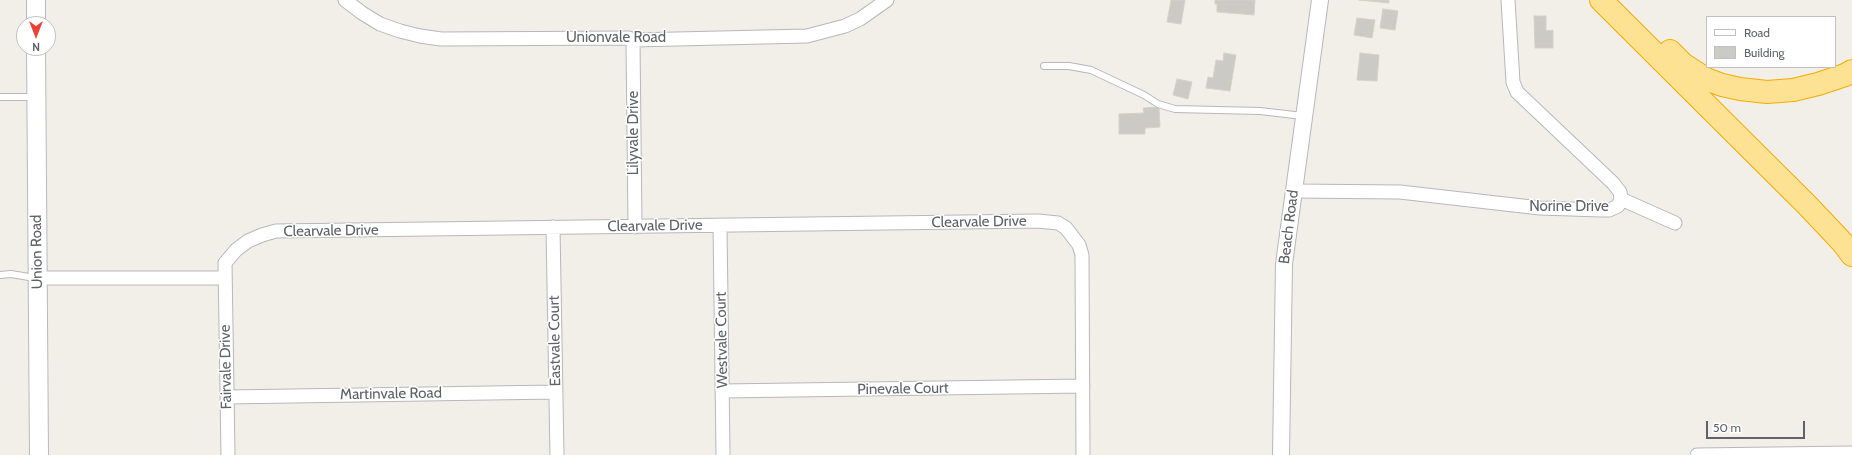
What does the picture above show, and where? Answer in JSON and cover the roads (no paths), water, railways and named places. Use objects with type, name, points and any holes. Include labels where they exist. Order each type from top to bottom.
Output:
[{"type":"highway","points":[[1601,0],[1808,206],[1842,242],[1852,255]]},
{"type":"highway","points":[[1620,0],[1683,64],[1706,78],[1722,85],[1767,92],[1793,90],[1818,84],[1845,75],[1852,71]]},
{"type":"main road","points":[[36,0],[36,16]]},
{"type":"main road","name":"Union Road","points":[[36,56],[39,455]]},
{"type":"street","name":"Unionvale Road","points":[[345,0],[380,24],[400,31],[440,39],[629,38],[634,40],[807,36],[821,34],[855,22],[887,0]]},
{"type":"street","name":"Beach Road","points":[[1281,455],[1284,264],[1320,0]]},
{"type":"street","name":"Norine Drive","points":[[1294,191],[1400,192],[1540,208],[1610,210],[1618,206],[1621,199],[1620,192],[1613,183],[1517,92],[1513,82],[1508,0]]},
{"type":"street","name":"Lilyvale Drive","points":[[634,40],[635,227]]},
{"type":"street","points":[[1621,199],[1675,223]]},
{"type":"street","name":"Clearvale Drive","points":[[225,278],[225,262],[236,250],[255,238],[276,232],[1038,221],[1058,223],[1066,228],[1075,238],[1082,255],[1083,455]]},
{"type":"street","name":"Westvale Court","points":[[720,225],[723,455]]},
{"type":"street","name":"Eastvale Court","points":[[553,227],[558,455]]},
{"type":"street","points":[[37,278],[225,278]]},
{"type":"street","name":"Fairvale Drive","points":[[225,278],[228,455]]},
{"type":"street","name":"Pinevale Court","points":[[722,391],[1083,386]]},
{"type":"street","name":"Martinvale Road","points":[[227,396],[556,392]]},
{"type":"street","points":[[1697,455],[1852,453]]},
{"type":"lane","points":[[1044,66],[1069,66],[1091,70],[1144,95],[1158,104],[1175,109],[1260,111],[1304,116]]},
{"type":"lane","points":[[0,97],[36,97]]},
{"type":"lane","points":[[0,275],[11,274],[37,278]]}]
